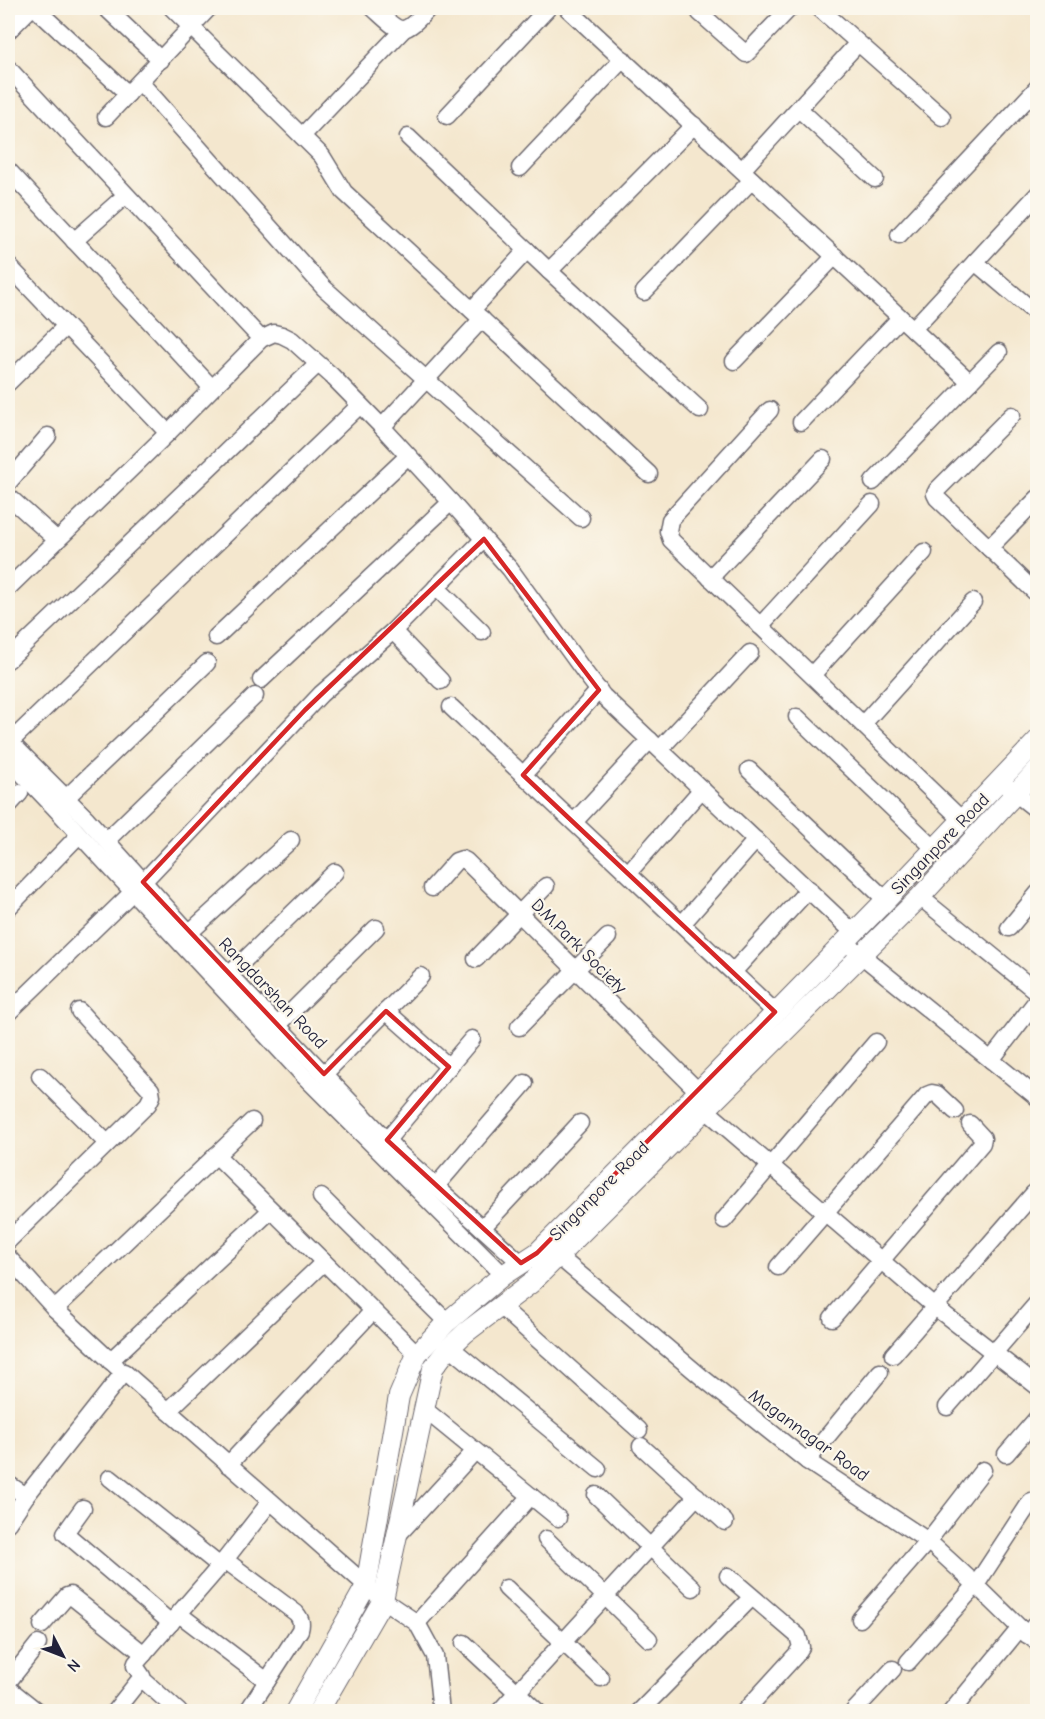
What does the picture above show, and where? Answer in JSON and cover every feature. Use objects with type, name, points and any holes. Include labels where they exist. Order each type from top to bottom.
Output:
[{"type":"main road","name":"Singanpore Road","points":[[295,1712],[366,1586],[399,1396],[417,1354],[447,1322],[503,1275],[537,1253],[705,1102],[861,956],[920,897],[1008,787],[1038,740]]},
{"type":"main road","name":"Singanpore Road","points":[[318,1712],[383,1600],[433,1368],[465,1333],[531,1282],[558,1256],[705,1102],[775,1012],[962,820],[1038,769]]},
{"type":"street","points":[[8,31],[33,8],[128,94]]},
{"type":"street","points":[[106,8],[161,60]]},
{"type":"street","points":[[172,8],[322,156],[344,192],[649,474]]},
{"type":"street","points":[[106,117],[209,8]]},
{"type":"street","points":[[373,8],[396,28],[404,29],[411,27],[429,8]]},
{"type":"street","points":[[447,116],[548,8]]},
{"type":"street","points":[[567,8],[970,382]]},
{"type":"street","points":[[698,8],[700,13],[746,54],[790,8]]},
{"type":"street","points":[[819,8],[942,117]]},
{"type":"street","points":[[302,136],[404,29]]},
{"type":"street","points":[[644,292],[747,175],[799,109],[858,43]]},
{"type":"street","points":[[520,168],[623,59]]},
{"type":"street","points":[[8,68],[261,339]]},
{"type":"street","points":[[140,81],[324,288],[581,518]]},
{"type":"street","points":[[899,235],[1038,87]]},
{"type":"street","points":[[799,109],[875,179]]},
{"type":"street","points":[[549,271],[694,125]]},
{"type":"street","points":[[408,137],[700,410]]},
{"type":"street","points":[[8,170],[212,388]]},
{"type":"street","points":[[74,241],[126,195]]},
{"type":"street","points":[[913,329],[975,262],[1034,206]]},
{"type":"street","points":[[382,427],[427,380],[527,250]]},
{"type":"street","points":[[734,361],[835,256]]},
{"type":"street","points":[[975,262],[1038,315]]},
{"type":"street","points":[[8,265],[168,433]]},
{"type":"street","points":[[801,422],[900,318]]},
{"type":"street","points":[[8,383],[66,326]]},
{"type":"street","points":[[8,588],[261,339],[274,333],[282,335],[292,340],[360,405],[452,502],[510,569],[599,690],[809,889],[861,956],[1038,1098]]},
{"type":"street","points":[[873,482],[999,352]]},
{"type":"street","points":[[8,660],[318,364]]},
{"type":"street","points":[[8,747],[360,405]]},
{"type":"street","points":[[770,410],[670,520],[668,531],[671,540],[962,820]]},
{"type":"street","points":[[1012,415],[935,494],[1038,594]]},
{"type":"street","points":[[8,483],[48,436]]},
{"type":"street","points":[[216,638],[408,456]]},
{"type":"street","points":[[710,578],[823,459]]},
{"type":"street","points":[[8,496],[57,540]]},
{"type":"street","points":[[989,548],[1038,498]]},
{"type":"street","points":[[107,840],[258,688],[452,502]]},
{"type":"street","points":[[759,626],[872,504]]},
{"type":"street","points":[[8,1013],[138,887],[313,702],[393,631],[484,539]]},
{"type":"street","points":[[812,675],[924,552]]},
{"type":"street","points":[[436,587],[482,632]]},
{"type":"street","points":[[862,724],[973,602]]},
{"type":"street","points":[[393,631],[441,681]]},
{"type":"street","points":[[574,822],[750,653]]},
{"type":"street","points":[[66,798],[207,663]]},
{"type":"street","points":[[523,775],[599,690]]},
{"type":"street","points":[[450,707],[775,1012]]},
{"type":"street","points":[[797,717],[935,849]]},
{"type":"street","name":"Rangdarshan Road","points":[[8,747],[66,798],[107,840],[138,887],[303,1075],[503,1275]]},
{"type":"street","name":"Rangdarshan Road","points":[[8,747],[54,807],[79,835],[189,933],[387,1140],[521,1263]]},
{"type":"street","points":[[749,770],[886,900]]},
{"type":"street","points":[[1008,787],[1038,811]]},
{"type":"street","points":[[628,873],[702,789]]},
{"type":"street","points":[[8,806],[21,793]]},
{"type":"street","points":[[8,908],[79,835]]},
{"type":"street","points":[[189,933],[291,840]]},
{"type":"street","points":[[682,924],[756,840]]},
{"type":"street","name":"D.M.Park Society","points":[[432,888],[456,861],[462,859],[770,1165],[935,1307],[1038,1387]]},
{"type":"street","points":[[229,975],[336,872]]},
{"type":"street","points":[[476,958],[546,886]]},
{"type":"street","points":[[733,972],[809,889]]},
{"type":"street","points":[[1009,928],[1038,893]]},
{"type":"street","points":[[920,897],[1038,993]]},
{"type":"street","points":[[277,1026],[376,928]]},
{"type":"street","points":[[519,1027],[608,937]]},
{"type":"street","points":[[324,1074],[421,976]]},
{"type":"street","points":[[990,1060],[1038,999]]},
{"type":"street","points":[[8,1241],[148,1104],[152,1096],[152,1090],[79,1011]]},
{"type":"street","points":[[386,1011],[449,1067]]},
{"type":"street","points":[[387,1140],[472,1039]]},
{"type":"street","points":[[724,1220],[876,1042]]},
{"type":"street","points":[[40,1076],[107,1143]]},
{"type":"street","points":[[436,1186],[525,1083]]},
{"type":"street","points":[[778,1267],[927,1095],[937,1094],[955,1111]]},
{"type":"street","points":[[55,1309],[252,1121]]},
{"type":"street","points":[[482,1228],[580,1123]]},
{"type":"street","points":[[832,1318],[982,1143],[981,1134],[970,1124]]},
{"type":"street","points":[[216,1155],[417,1354]]},
{"type":"street","points":[[893,1355],[1034,1193]]},
{"type":"street","points":[[321,1197],[447,1322]]},
{"type":"street","points":[[110,1360],[271,1210]]},
{"type":"street","name":"Magannagar Road","points":[[558,1256],[807,1461],[928,1541],[1030,1632]]},
{"type":"street","points":[[8,1257],[55,1309],[110,1360],[366,1586],[417,1623],[435,1656],[441,1712]]},
{"type":"street","points":[[168,1411],[324,1262]]},
{"type":"street","points":[[947,1407],[1038,1302]]},
{"type":"street","points":[[501,1306],[725,1522]]},
{"type":"street","points":[[228,1465],[373,1311]]},
{"type":"street","points":[[450,1347],[598,1469]]},
{"type":"street","points":[[8,1523],[26,1496],[124,1372]]},
{"type":"street","points":[[807,1461],[880,1372]]},
{"type":"street","points":[[424,1409],[558,1518]]},
{"type":"street","points":[[1006,1454],[1038,1417]]},
{"type":"street","points":[[396,1537],[475,1451]]},
{"type":"street","points":[[860,1620],[928,1541],[983,1470]]},
{"type":"street","points":[[110,1478],[223,1563],[296,1613],[301,1619],[300,1630],[247,1712]]},
{"type":"street","points":[[8,1484],[26,1496]]},
{"type":"street","points":[[596,1495],[693,1587]]},
{"type":"street","points":[[499,1712],[697,1496]]},
{"type":"street","points":[[417,1623],[531,1497]]},
{"type":"street","points":[[179,1712],[141,1678],[141,1673],[135,1666],[223,1563],[270,1502]]},
{"type":"street","points":[[908,1662],[976,1585],[1031,1502]]},
{"type":"street","points":[[83,1508],[64,1533],[175,1619],[267,1681]]},
{"type":"street","points":[[546,1539],[649,1639]]},
{"type":"street","points":[[728,1576],[798,1636],[801,1647],[744,1712]]},
{"type":"street","points":[[506,1588],[601,1678]]},
{"type":"street","points":[[42,1625],[70,1595],[144,1654]]},
{"type":"street","points":[[639,1712],[752,1597]]},
{"type":"street","points":[[951,1712],[1030,1632]]},
{"type":"street","points":[[464,1643],[538,1712]]},
{"type":"street","points":[[8,1682],[38,1644]]},
{"type":"street","points":[[853,1712],[893,1669]]},
{"type":"street","points":[[114,1712],[141,1678]]},
{"type":"street","points":[[8,1688],[38,1712]]},
{"type":"highlighted area","points":[[484,539],[599,690],[523,775],[775,1012],[537,1253],[521,1263],[387,1140],[449,1067],[386,1011],[324,1074],[143,882],[305,710]]}]
